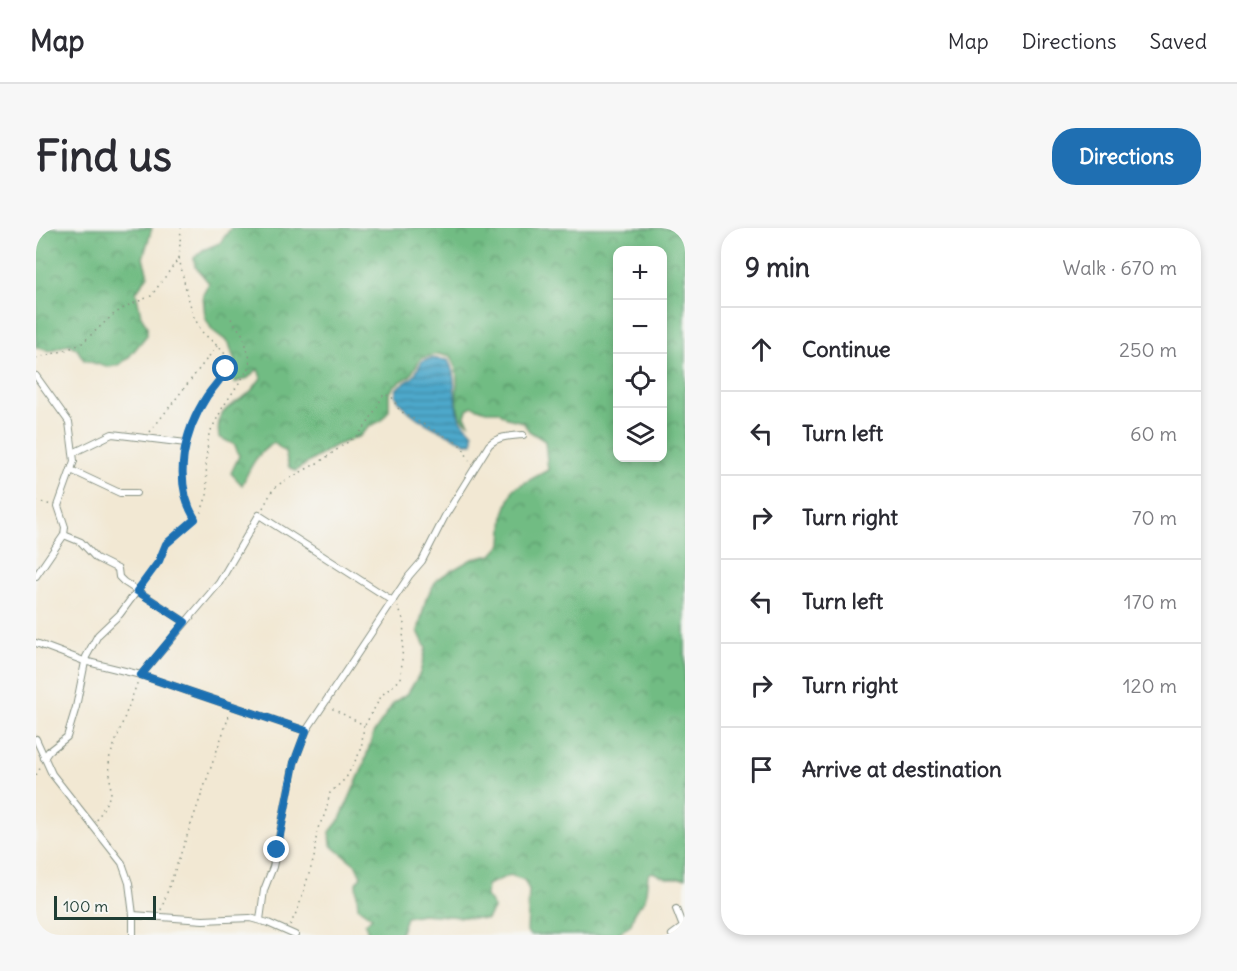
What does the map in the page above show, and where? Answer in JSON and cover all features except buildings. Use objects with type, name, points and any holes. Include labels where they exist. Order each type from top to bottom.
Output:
[{"type":"street","points":[[36,376],[69,422],[74,453],[71,470],[58,506],[65,527],[64,535],[36,576]]},
{"type":"street","points":[[74,453],[112,434],[186,443]]},
{"type":"street","points":[[260,920],[264,891],[273,867],[294,763],[306,731],[422,561],[445,516],[489,445],[494,440],[523,435]]},
{"type":"street","points":[[71,470],[120,493],[136,493]]},
{"type":"street","points":[[141,675],[219,583],[259,515],[393,601]]},
{"type":"street","points":[[64,535],[81,542],[96,558],[115,566],[119,577],[185,622]]},
{"type":"street","points":[[44,758],[67,737],[76,707],[84,661],[98,635],[120,614],[137,591]]},
{"type":"street","points":[[36,643],[84,661],[141,675],[306,731]]},
{"type":"street","points":[[36,739],[52,774],[122,863],[127,873],[133,915],[133,935]]},
{"type":"street","points":[[672,935],[683,927],[676,909]]},
{"type":"street","points":[[133,915],[203,920],[250,918],[296,935]]},
{"type":"path","points":[[181,228],[179,258],[194,317],[202,332],[224,352],[226,369],[221,379],[207,395],[186,443],[183,460],[184,488],[195,519]]},
{"type":"path","points":[[36,358],[81,344],[114,314],[151,296],[179,258]]},
{"type":"path","points":[[137,591],[159,561],[166,544],[201,512],[207,495],[206,459],[209,434],[223,407],[249,368],[250,359],[243,336],[229,316]]},
{"type":"path","points":[[147,438],[217,346]]},
{"type":"path","points":[[259,515],[273,489],[321,461],[359,434],[368,423],[384,394],[392,397],[398,408],[406,415],[464,448],[475,467]]},
{"type":"path","points":[[36,501],[58,506]]},
{"type":"path","points":[[288,933],[314,858],[316,830],[325,814],[330,793],[345,778],[361,750],[364,725],[382,695],[401,679],[403,673],[404,621],[393,601]]},
{"type":"path","points":[[93,826],[111,794],[109,759],[141,675]]},
{"type":"path","points":[[324,705],[364,725]]},
{"type":"path","points":[[160,916],[232,706]]},
{"type":"path","points":[[36,775],[44,758]]},
{"type":"green space","points":[[36,228],[152,228],[143,258],[148,275],[136,292],[141,316],[147,326],[147,335],[129,357],[119,365],[107,367],[84,360],[77,349],[69,344],[49,351],[36,347]]},
{"type":"green space","points":[[231,228],[685,228],[685,878],[667,878],[652,872],[648,875],[645,900],[635,911],[631,924],[616,935],[530,935],[527,932],[529,890],[524,880],[510,875],[487,885],[486,896],[494,907],[487,919],[422,914],[406,917],[400,935],[369,935],[365,924],[372,917],[358,907],[356,883],[361,876],[356,865],[331,845],[330,832],[340,819],[363,767],[373,734],[394,702],[408,693],[420,673],[426,648],[418,631],[426,599],[437,579],[472,559],[492,555],[502,544],[504,514],[513,489],[548,470],[545,441],[529,431],[523,422],[507,418],[498,411],[486,411],[472,406],[467,410],[465,416],[469,423],[463,419],[458,407],[455,367],[450,357],[438,354],[421,358],[410,376],[395,385],[389,394],[389,410],[381,421],[368,427],[360,436],[334,446],[295,471],[289,467],[285,452],[274,443],[259,456],[242,485],[231,473],[239,456],[235,445],[219,437],[219,420],[226,410],[249,393],[261,378],[258,369],[248,378],[234,383],[231,375],[235,363],[229,343],[212,330],[205,317],[203,295],[209,283],[195,266],[194,258],[203,250],[220,243]]},
{"type":"water","points":[[431,358],[448,360],[451,366],[458,414],[462,422],[473,433],[473,443],[466,443],[417,418],[401,404],[395,395],[397,388],[413,377],[422,361]]},
{"type":"route","points":[[226,369],[221,379],[207,395],[187,438],[183,460],[184,488],[195,519],[166,544],[159,561],[137,591],[185,622],[141,675],[306,731],[294,763],[277,850]]}]
